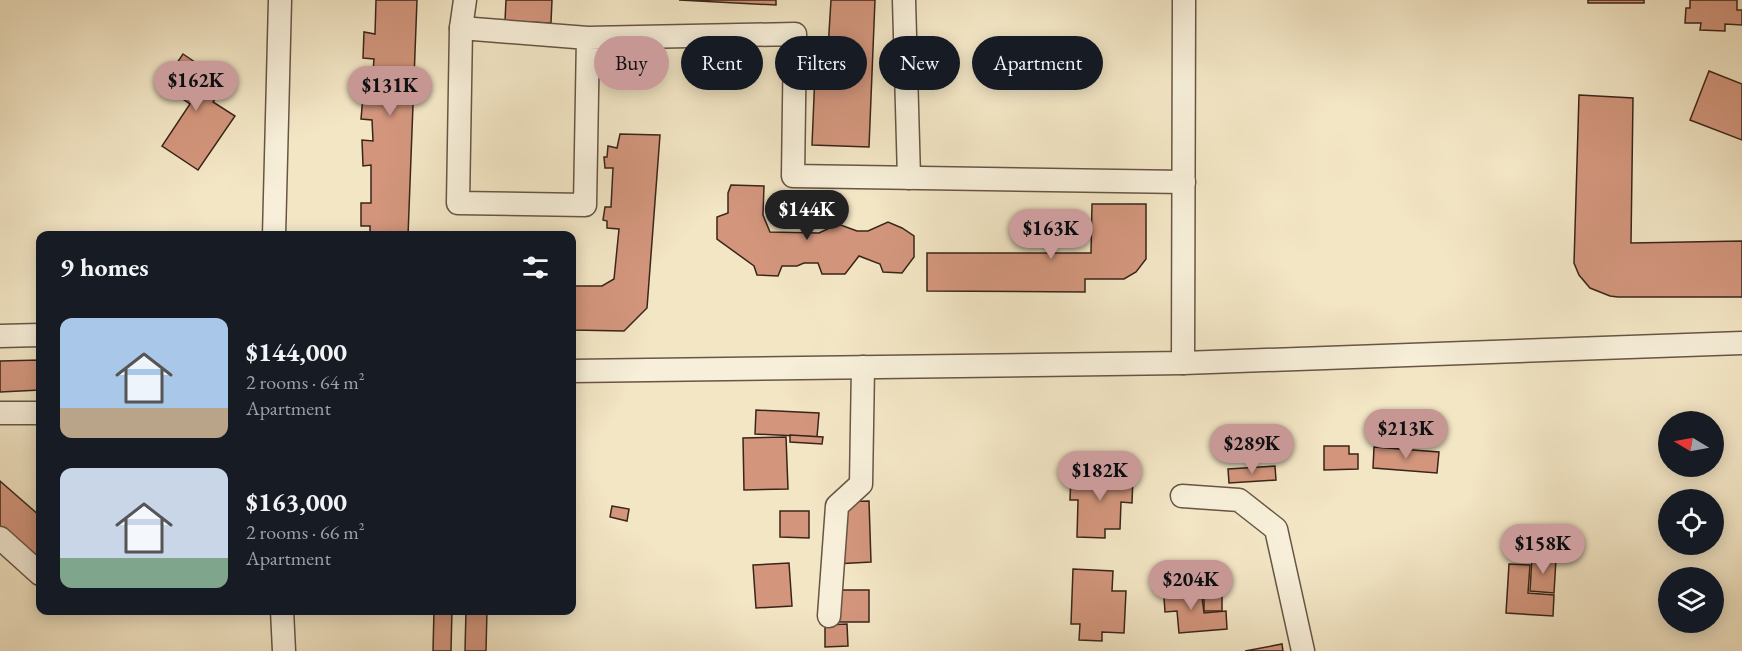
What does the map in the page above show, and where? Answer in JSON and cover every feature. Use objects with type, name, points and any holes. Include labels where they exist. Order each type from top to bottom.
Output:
[{"type":"street","points":[[274,231],[280,0]]},
{"type":"street","points":[[465,0],[461,28],[458,203],[585,205],[588,38]]},
{"type":"street","points":[[904,0],[909,178]]},
{"type":"street","points":[[1182,363],[1184,0]]},
{"type":"street","points":[[461,28],[588,38],[795,34],[793,176],[1184,182]]},
{"type":"street","points":[[0,336],[36,335]]},
{"type":"street","points":[[576,371],[1182,363],[1742,343]]},
{"type":"street","points":[[829,616],[837,506],[861,484],[863,367]]},
{"type":"street","points":[[0,413],[36,413]]},
{"type":"street","points":[[1182,496],[1239,500],[1276,529],[1303,651]]},
{"type":"street","points":[[0,538],[36,570]]},
{"type":"street","points":[[282,615],[284,651]]},
{"type":"building","points":[[376,0],[417,0],[408,231],[370,231],[370,226],[361,226],[361,203],[371,203],[371,165],[363,166],[362,140],[373,141],[372,120],[361,119],[363,96],[371,94],[374,59],[363,58],[364,32],[375,34]]},
{"type":"building","points":[[506,0],[552,0],[551,23],[505,21]]},
{"type":"building","points":[[679,0],[776,0],[776,5]]},
{"type":"building","points":[[831,0],[875,0],[869,147],[812,145],[814,90],[867,90],[867,36],[829,36]]},
{"type":"building","points":[[1588,0],[1644,0],[1644,3],[1588,3]]},
{"type":"building","points":[[1690,0],[1737,0],[1737,10],[1742,10],[1742,25],[1725,24],[1725,31],[1700,30],[1701,23],[1685,23],[1686,8],[1690,8]]},
{"type":"building","points":[[183,54],[226,83],[213,102],[235,116],[198,170],[162,146],[190,104],[162,85]]},
{"type":"building","points":[[1709,71],[1742,84],[1742,140],[1690,120]]},
{"type":"building","points":[[1579,95],[1633,98],[1631,243],[1742,241],[1742,297],[1610,296],[1590,288],[1579,275],[1574,263]]},
{"type":"building","points":[[620,134],[660,135],[647,308],[624,331],[576,330],[576,286],[602,286],[614,279],[619,229],[607,228],[607,221],[603,220],[605,207],[611,207],[613,168],[605,168],[604,157],[607,157],[608,146],[617,148]]},
{"type":"building","points":[[731,185],[764,186],[763,215],[770,232],[819,233],[838,224],[857,231],[868,231],[888,222],[914,236],[914,257],[902,273],[883,272],[880,264],[859,256],[845,274],[822,274],[818,263],[804,263],[797,266],[782,266],[778,276],[757,275],[754,266],[717,239],[717,217],[728,213],[728,193]]},
{"type":"building","points":[[1092,204],[1146,204],[1146,259],[1136,272],[1124,279],[1085,279],[1085,292],[927,291],[927,253],[1091,253]]},
{"type":"building","points":[[36,360],[36,390],[0,392],[0,361]]},
{"type":"building","points":[[756,410],[819,413],[817,437],[755,434]]},
{"type":"building","points":[[790,435],[823,437],[822,444],[790,442]]},
{"type":"building","points":[[786,437],[788,489],[744,490],[743,438]]},
{"type":"building","points":[[1324,446],[1349,446],[1349,454],[1358,454],[1358,469],[1324,470]]},
{"type":"building","points":[[1374,447],[1439,452],[1437,473],[1373,468]]},
{"type":"building","points":[[1275,466],[1276,480],[1229,483],[1228,469]]},
{"type":"building","points":[[1071,474],[1133,476],[1132,503],[1121,502],[1120,529],[1105,529],[1105,538],[1077,537],[1078,500],[1070,500]]},
{"type":"building","points":[[0,481],[36,512],[36,558],[0,526]]},
{"type":"building","points":[[869,501],[871,562],[835,564],[833,502]]},
{"type":"building","points":[[612,506],[629,509],[627,521],[610,517]]},
{"type":"building","points":[[780,511],[809,511],[809,538],[780,537]]},
{"type":"building","points":[[1532,557],[1556,559],[1554,593],[1530,591]]},
{"type":"building","points":[[789,563],[792,606],[756,608],[753,565]]},
{"type":"building","points":[[1509,564],[1530,565],[1528,593],[1554,595],[1553,616],[1506,613]]},
{"type":"building","points":[[1073,569],[1113,571],[1112,591],[1126,591],[1124,633],[1102,632],[1102,641],[1079,640],[1080,624],[1071,624]]},
{"type":"building","points":[[1181,581],[1183,598],[1202,597],[1204,613],[1226,611],[1227,629],[1179,633],[1177,611],[1165,612],[1163,583]]},
{"type":"building","points":[[837,590],[869,590],[869,622],[836,622]]},
{"type":"building","points":[[1204,594],[1222,594],[1222,611],[1204,611]]},
{"type":"building","points":[[434,615],[452,615],[451,651],[433,651]]},
{"type":"building","points":[[466,615],[487,615],[486,651],[465,651]]},
{"type":"building","points":[[847,624],[848,646],[825,647],[825,625]]},
{"type":"building","points":[[1282,644],[1283,651],[1245,651]]}]
